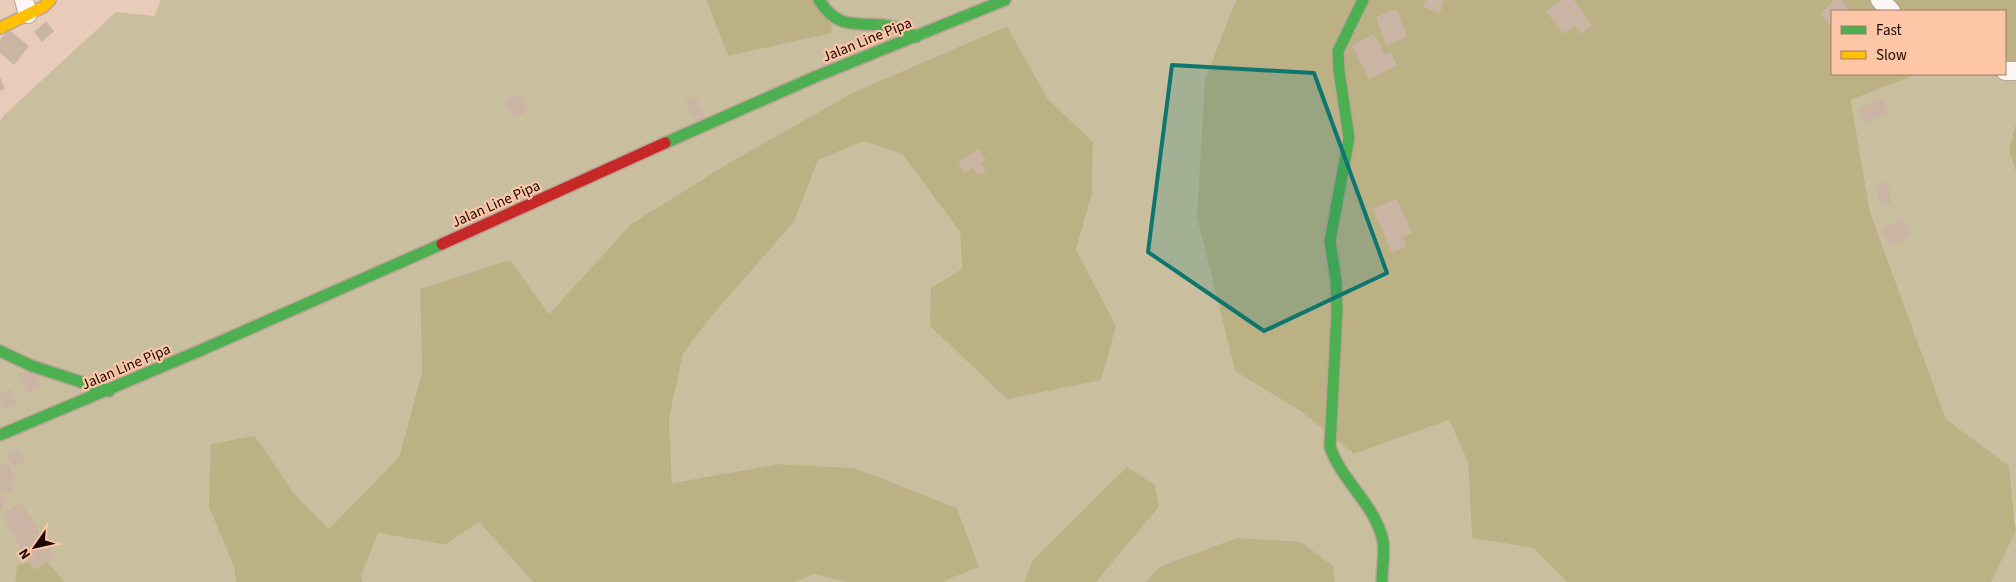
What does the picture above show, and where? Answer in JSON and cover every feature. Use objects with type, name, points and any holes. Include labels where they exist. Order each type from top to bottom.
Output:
[{"type":"main road","points":[[0,28],[16,19],[26,7],[43,7],[50,0]]},
{"type":"main road","points":[[819,0],[823,8],[834,17],[848,24],[896,27],[916,37]]},
{"type":"main road","name":"Jalan Line Pipa","points":[[0,435],[109,391],[366,280],[794,86],[1005,0]]},
{"type":"main road","points":[[1363,0],[1338,51],[1348,138],[1330,241],[1336,281],[1337,311],[1330,447],[1335,462],[1369,507],[1378,524],[1383,543],[1382,580]]},
{"type":"main road","points":[[0,351],[32,366],[109,391]]},
{"type":"street","points":[[1880,0],[1890,10]]},
{"type":"highlighted area","points":[[1172,65],[1314,73],[1387,273],[1264,331],[1148,252]]},
{"type":"shaded area","points":[[161,0],[706,0],[728,56],[829,0],[1236,0],[1205,79],[1299,410],[1354,454],[1449,420],[1468,462],[1472,538],[1533,548],[1567,582],[1335,582],[1333,566],[1159,567],[1145,582],[1096,582],[1159,507],[1032,561],[1024,582],[942,582],[979,567],[957,508],[855,468],[779,464],[672,483],[669,419],[683,354],[710,318],[794,222],[818,160],[864,141],[902,154],[960,232],[962,269],[932,288],[1116,326],[1076,249],[1092,195],[1093,142],[1048,99],[1007,26],[854,92],[732,161],[631,224],[549,314],[420,289],[422,372],[399,457],[329,529],[295,495],[255,437],[234,566],[236,582],[65,582],[44,558],[17,565],[15,582],[0,582],[0,121],[3,116],[116,12],[154,16]]},
{"type":"shaded area","points":[[706,0],[829,0],[832,33],[728,56]]},
{"type":"shaded area","points":[[1236,0],[2016,0],[2016,81],[1992,75],[2006,75],[2006,10],[1831,10],[1831,75],[1914,75],[1851,100],[1870,212],[1946,419],[2009,466],[2016,531],[1991,582],[1567,582],[1533,548],[1472,538],[1468,462],[1449,420],[1354,454],[1299,410],[1235,371],[1197,217],[1205,79]]},
{"type":"shaded area","points":[[1007,26],[1048,99],[1093,142],[1092,195],[1076,249],[1116,326],[1101,380],[1007,399],[930,326],[931,288],[962,269],[960,232],[902,154],[864,141],[818,160],[794,222],[710,318],[683,354],[669,419],[672,483],[779,464],[855,468],[957,508],[979,567],[942,582],[846,582],[813,574],[796,582],[533,582],[479,522],[445,545],[378,533],[361,576],[363,582],[236,582],[234,566],[209,507],[211,444],[255,436],[295,495],[329,529],[399,457],[422,372],[420,289],[510,260],[549,314],[631,224],[732,161],[854,92]]},
{"type":"shaded area","points":[[1914,75],[1992,75],[2016,81],[2016,123],[2009,149],[2016,173],[2016,523],[2009,466],[1946,419],[1870,212],[1851,100]]},
{"type":"shaded area","points":[[2016,123],[2016,173],[2009,149]]},
{"type":"shaded area","points":[[1127,467],[1155,485],[1159,507],[1096,582],[1024,582],[1032,561]]},
{"type":"shaded area","points":[[479,522],[533,582],[363,582],[361,576],[378,533],[445,545]]},
{"type":"shaded area","points":[[2016,531],[2016,582],[1991,582]]},
{"type":"shaded area","points":[[1237,538],[1301,542],[1333,566],[1335,582],[1145,582],[1159,567]]},
{"type":"shaded area","points":[[44,558],[65,582],[15,582],[17,565]]},
{"type":"shaded area","points":[[813,574],[846,582],[796,582]]},
{"type":"building","points":[[1426,0],[1444,0],[1440,13],[1423,7]]},
{"type":"building","points":[[1561,0],[1574,0],[1592,26],[1581,34],[1574,26],[1563,34],[1546,11]]},
{"type":"building","points":[[1834,0],[1841,0],[1850,10],[1831,10],[1831,26],[1820,14]]},
{"type":"building","points":[[1397,9],[1407,37],[1386,45],[1376,17]]},
{"type":"building","points":[[46,21],[54,31],[42,42],[34,32]]},
{"type":"building","points":[[8,29],[29,46],[14,65],[0,53],[0,40]]},
{"type":"building","points":[[1374,34],[1385,55],[1391,52],[1397,65],[1369,79],[1352,46]]},
{"type":"building","points":[[0,77],[5,89],[0,91]]},
{"type":"building","points":[[519,93],[528,111],[514,119],[504,102]]},
{"type":"building","points":[[695,96],[706,117],[696,122],[685,101]]},
{"type":"building","points":[[1882,98],[1889,112],[1864,124],[1857,109]]},
{"type":"building","points":[[979,149],[986,160],[981,164],[986,171],[978,175],[973,168],[964,173],[958,162]]},
{"type":"building","points":[[1888,182],[1891,203],[1879,205],[1876,184]]},
{"type":"building","points":[[1397,199],[1412,233],[1402,237],[1406,246],[1392,253],[1373,209]]},
{"type":"building","points":[[1902,218],[1912,236],[1890,247],[1880,229]]},
{"type":"building","points":[[33,367],[42,387],[28,393],[19,374]]},
{"type":"building","points":[[11,389],[17,405],[4,410],[0,394]]},
{"type":"building","points":[[18,448],[25,461],[13,467],[6,454]]},
{"type":"building","points":[[7,462],[16,480],[11,482],[14,489],[3,495],[0,488],[0,466]]},
{"type":"building","points":[[0,495],[6,497],[0,513]]},
{"type":"building","points":[[22,502],[54,558],[34,570],[1,514]]},
{"type":"traffic: fast","points":[[819,0],[827,11],[844,22],[895,27],[916,37]]},
{"type":"traffic: fast","points":[[665,143],[817,76],[1005,0]]},
{"type":"traffic: fast","points":[[1363,0],[1338,51],[1339,71],[1349,138],[1330,241],[1336,281],[1337,311],[1330,447],[1335,460],[1366,504],[1379,528],[1384,546],[1382,580]]},
{"type":"traffic: fast","points":[[0,435],[199,351],[442,244]]},
{"type":"traffic: fast","points":[[0,351],[32,366],[109,391]]},
{"type":"traffic: slow","points":[[0,28],[43,7],[50,0]]},
{"type":"traffic: jam","points":[[442,244],[665,143]]}]
